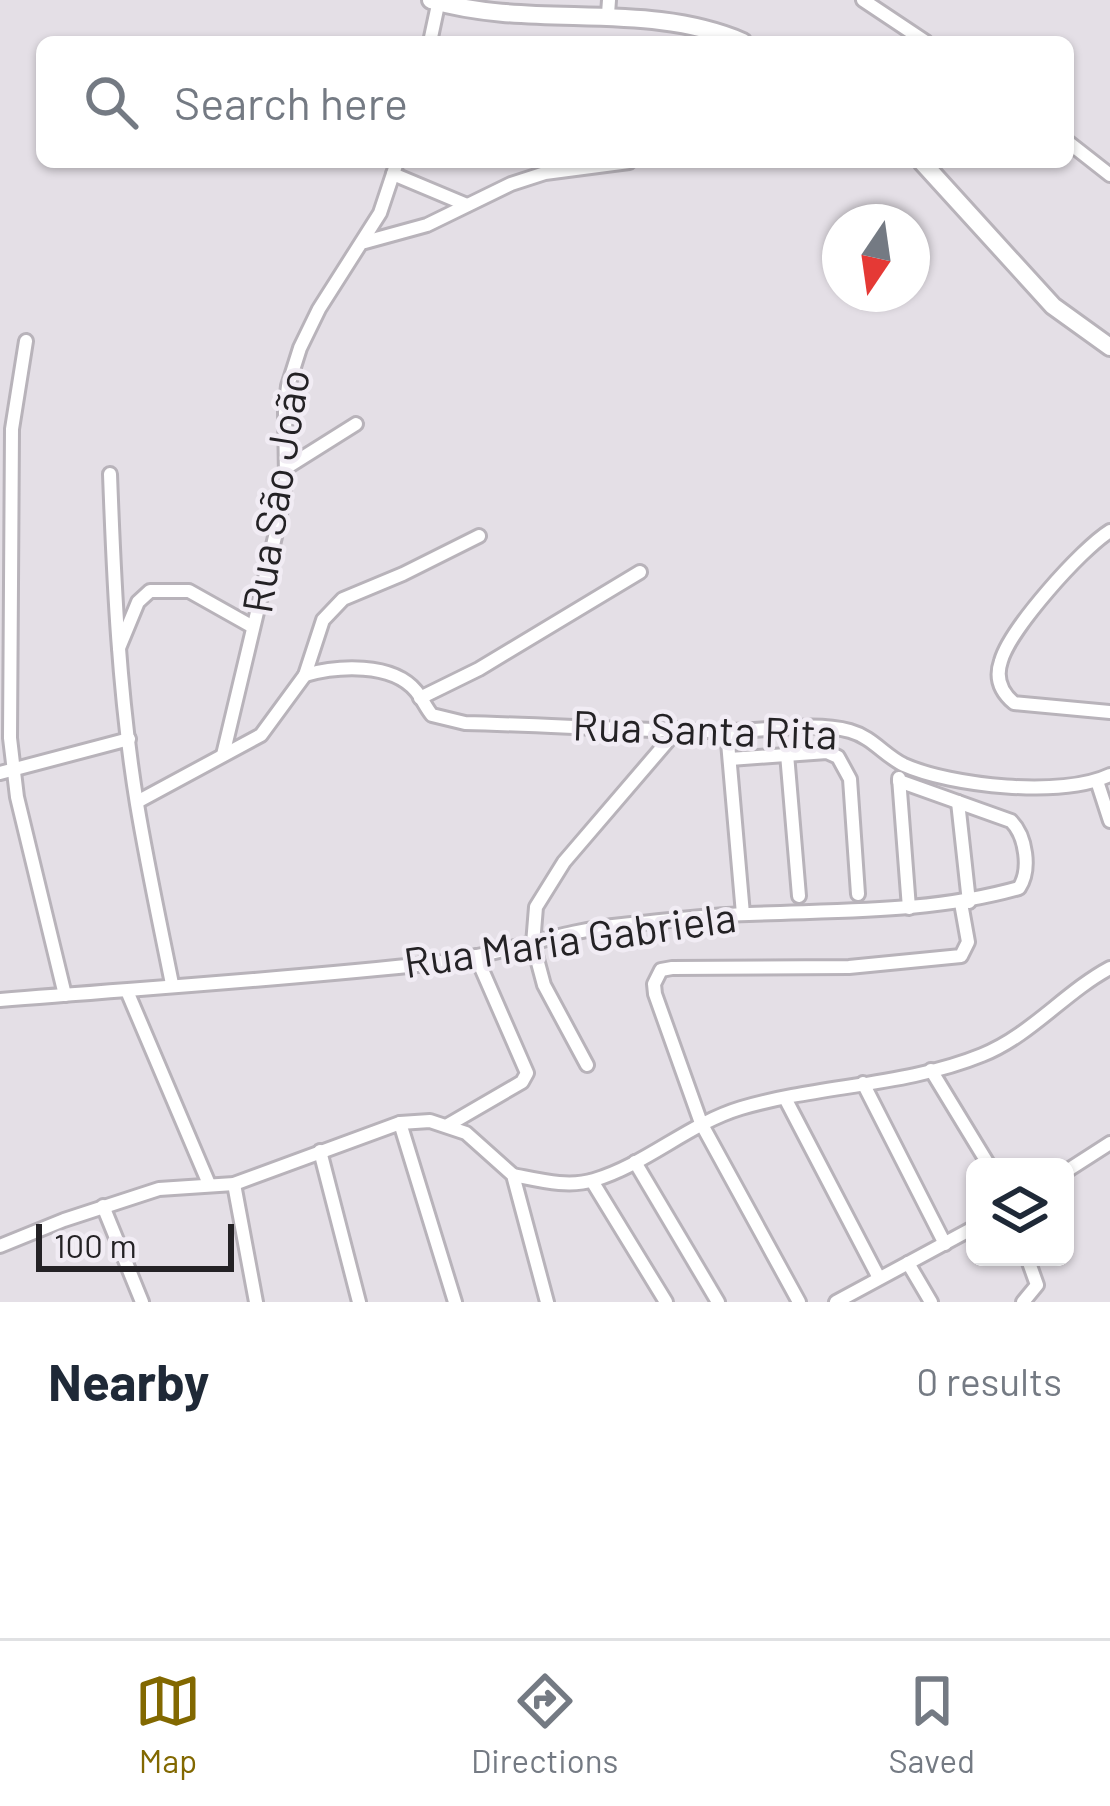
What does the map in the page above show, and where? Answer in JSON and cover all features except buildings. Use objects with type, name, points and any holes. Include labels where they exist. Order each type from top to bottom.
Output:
[{"type":"street","points":[[863,0],[917,36]]},
{"type":"street","points":[[431,36],[436,1],[525,14],[609,7],[723,36]]},
{"type":"street","points":[[1074,147],[1110,175]]},
{"type":"street","points":[[395,168],[467,205]]},
{"type":"street","name":"Rua São João","points":[[223,755],[279,520],[286,467],[285,412],[299,348],[335,282],[365,242],[395,168]]},
{"type":"street","points":[[365,242],[427,225],[544,173],[583,168]]},
{"type":"street","points":[[927,168],[1037,290],[1110,347]]},
{"type":"street","points":[[26,341],[10,467],[6,772],[64,994]]},
{"type":"street","points":[[286,467],[356,424]]},
{"type":"street","points":[[110,474],[118,650],[136,802],[172,984]]},
{"type":"street","points":[[1110,531],[1072,561],[1005,650],[998,676],[1014,703],[1110,712]]},
{"type":"street","points":[[136,802],[261,735],[305,675],[323,620],[343,599],[479,536]]},
{"type":"street","points":[[420,698],[479,669],[640,572]]},
{"type":"street","points":[[118,650],[138,602],[150,591],[188,591],[253,627]]},
{"type":"street","name":"Rua Santa Rita","points":[[305,675],[330,668],[363,669],[404,681],[441,720],[728,731],[822,728],[850,731],[884,748],[898,762],[984,783],[1028,789],[1070,787],[1104,778]]},
{"type":"street","points":[[587,1065],[544,986],[533,944],[536,907],[564,862],[678,729]]},
{"type":"street","points":[[728,731],[743,914]]},
{"type":"street","points":[[6,772],[129,739]]},
{"type":"street","points":[[730,759],[827,752],[838,757],[850,779],[858,894]]},
{"type":"street","points":[[787,754],[799,896]]},
{"type":"street","points":[[898,762],[909,908]]},
{"type":"street","points":[[1104,778],[1110,821]]},
{"type":"street","name":"Rua Maria Gabriela","points":[[0,1000],[438,963],[615,926],[965,903],[1019,888],[1027,874],[1017,827],[899,781]]},
{"type":"street","points":[[800,1302],[701,1123],[655,994],[656,977],[661,970],[672,968],[849,967],[962,956],[968,942],[958,802]]},
{"type":"street","points":[[448,1125],[522,1082],[527,1073],[476,956]]},
{"type":"street","points":[[0,1246],[159,1190],[235,1184],[400,1123],[430,1121],[466,1132],[513,1174],[574,1184],[592,1181],[701,1123],[785,1098],[931,1070],[996,1048],[1110,968]]},
{"type":"street","points":[[127,991],[209,1184]]},
{"type":"street","points":[[931,1070],[985,1158]]},
{"type":"street","points":[[863,1083],[945,1244]]},
{"type":"street","points":[[785,1098],[879,1278]]},
{"type":"street","points":[[400,1123],[455,1302]]},
{"type":"street","points":[[1074,1166],[1110,1143]]},
{"type":"street","points":[[320,1151],[359,1302]]},
{"type":"street","points":[[635,1162],[718,1302]]},
{"type":"street","points":[[513,1174],[547,1302]]},
{"type":"street","points":[[592,1181],[666,1302]]},
{"type":"street","points":[[235,1184],[256,1302]]},
{"type":"street","points":[[103,1206],[142,1302]]},
{"type":"street","points":[[836,1302],[966,1232]]},
{"type":"street","points":[[908,1263],[931,1302]]},
{"type":"street","points":[[1023,1302],[1037,1285],[1030,1266]]}]
